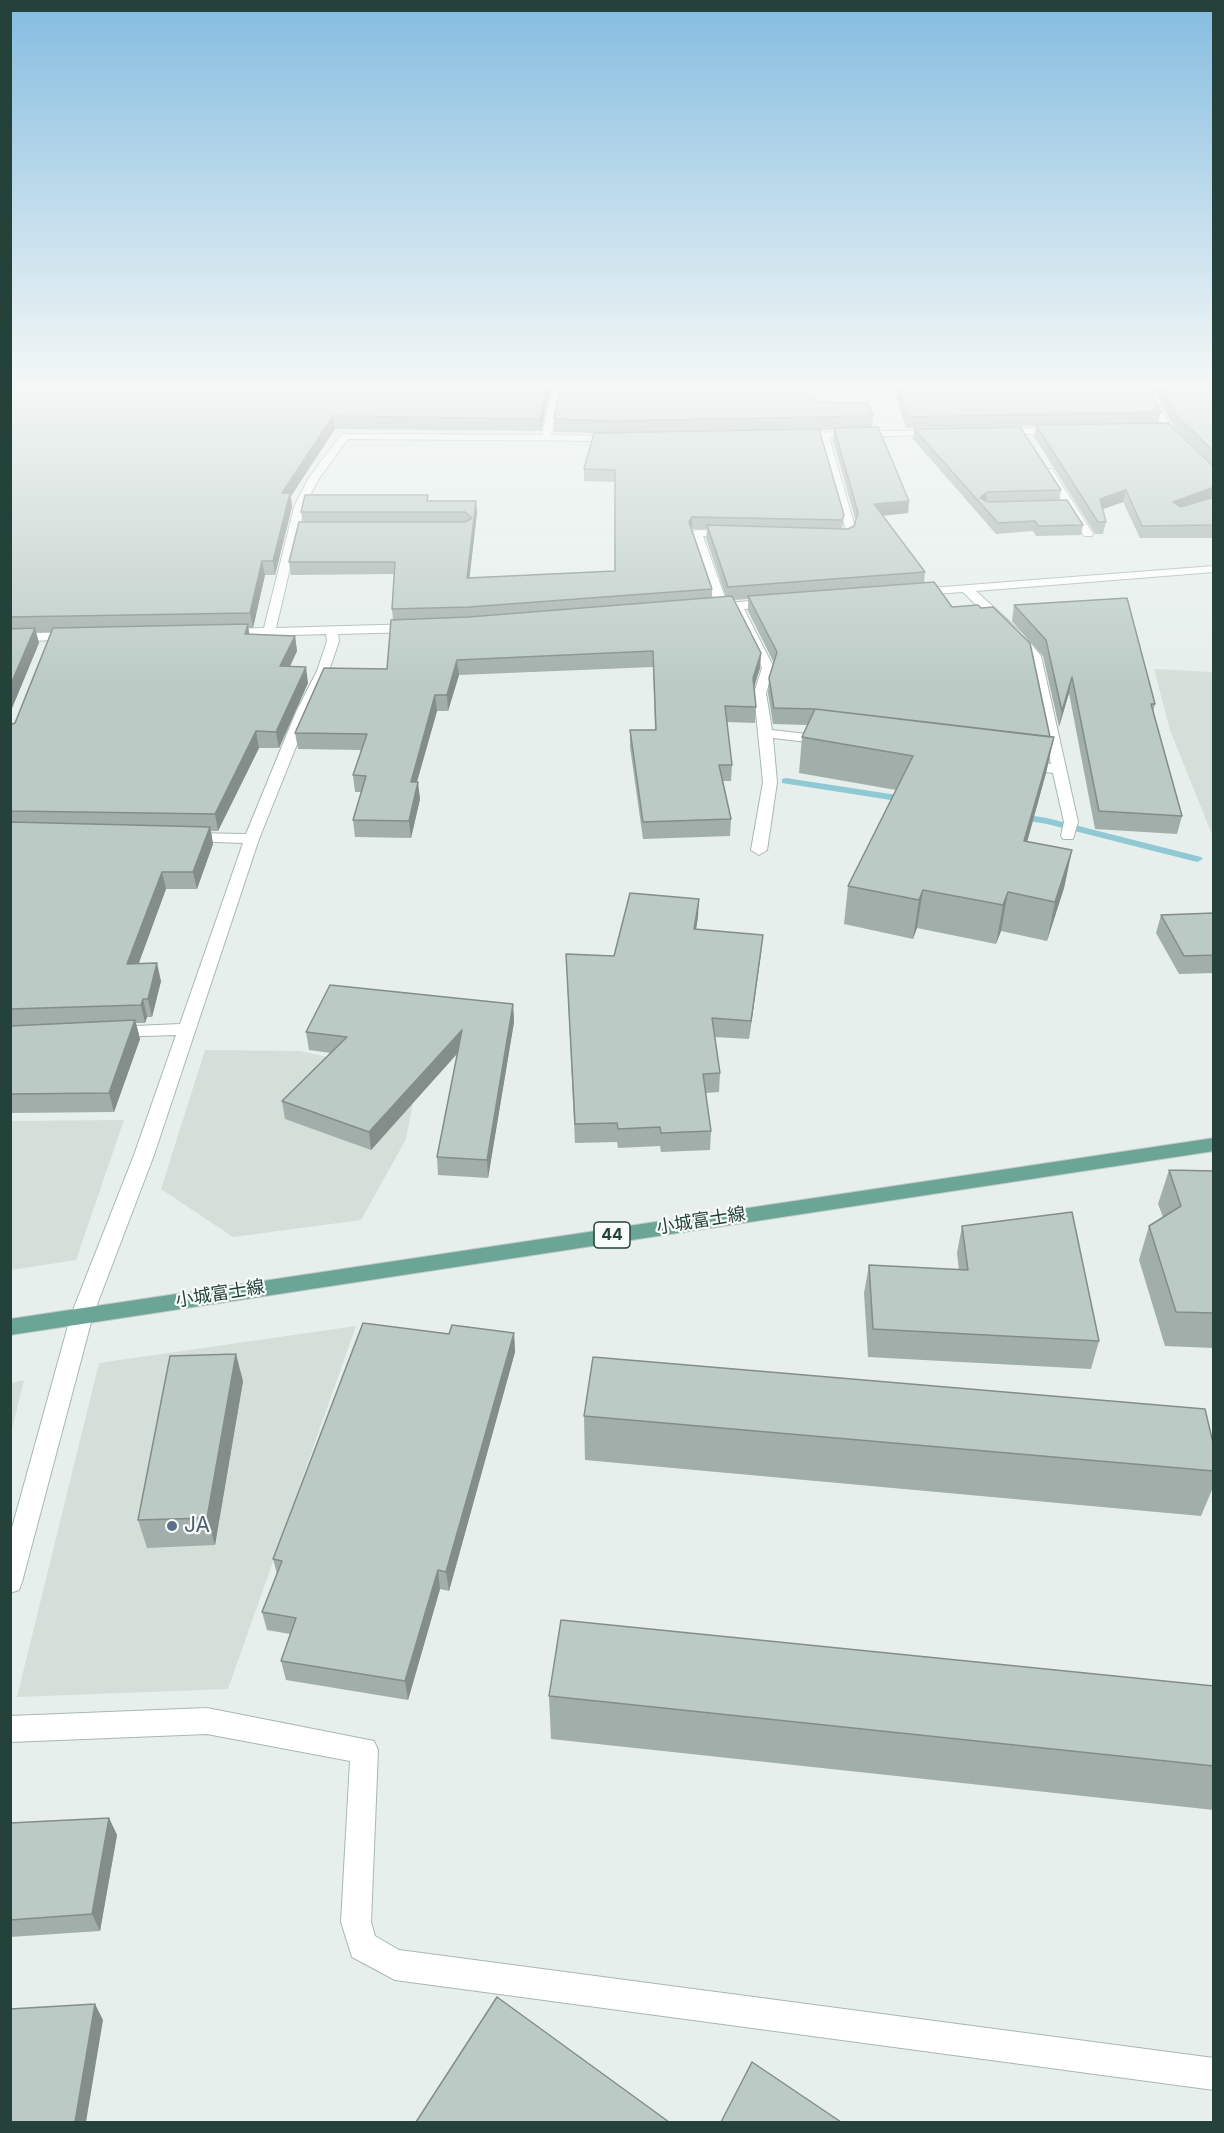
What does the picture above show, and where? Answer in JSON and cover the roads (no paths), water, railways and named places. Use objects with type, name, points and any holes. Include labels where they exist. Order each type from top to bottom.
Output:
[{"type":"main road","name":"小城富士線","points":[[10,1328],[82,1315],[1214,1144]]},
{"type":"street","points":[[269,632],[298,529],[300,504],[309,488]]},
{"type":"street","points":[[824,536],[848,537],[850,527],[839,488]]},
{"type":"street","points":[[1059,488],[1088,534]]},
{"type":"street","points":[[1058,506],[1070,505]]},
{"type":"street","points":[[722,608],[696,533],[743,534]]},
{"type":"street","points":[[909,593],[1214,569]]},
{"type":"street","points":[[966,588],[1020,638],[1035,656],[1069,829]]},
{"type":"street","points":[[698,609],[783,603]]},
{"type":"street","points":[[737,606],[768,668],[760,693],[770,782],[759,850]]},
{"type":"street","points":[[209,633],[332,632],[424,628]]},
{"type":"street","points":[[10,1582],[82,1315],[144,1155],[252,839],[303,712],[323,671],[333,641],[332,632]]},
{"type":"street","points":[[10,638],[48,642],[83,636]]},
{"type":"street","points":[[766,733],[837,741]]},
{"type":"street","points":[[1012,763],[1059,769]]},
{"type":"street","points":[[171,836],[252,839]]},
{"type":"street","points":[[93,1033],[186,1029]]},
{"type":"street","points":[[10,1730],[207,1721],[364,1750],[356,1922],[363,1946],[394,1965],[1214,2074]]},
{"type":"waterway","points":[[786,781],[910,800]]},
{"type":"waterway","points":[[1015,816],[1047,821],[1197,859]]},
{"type":"place","name":"JA","points":[[172,1526]]}]
